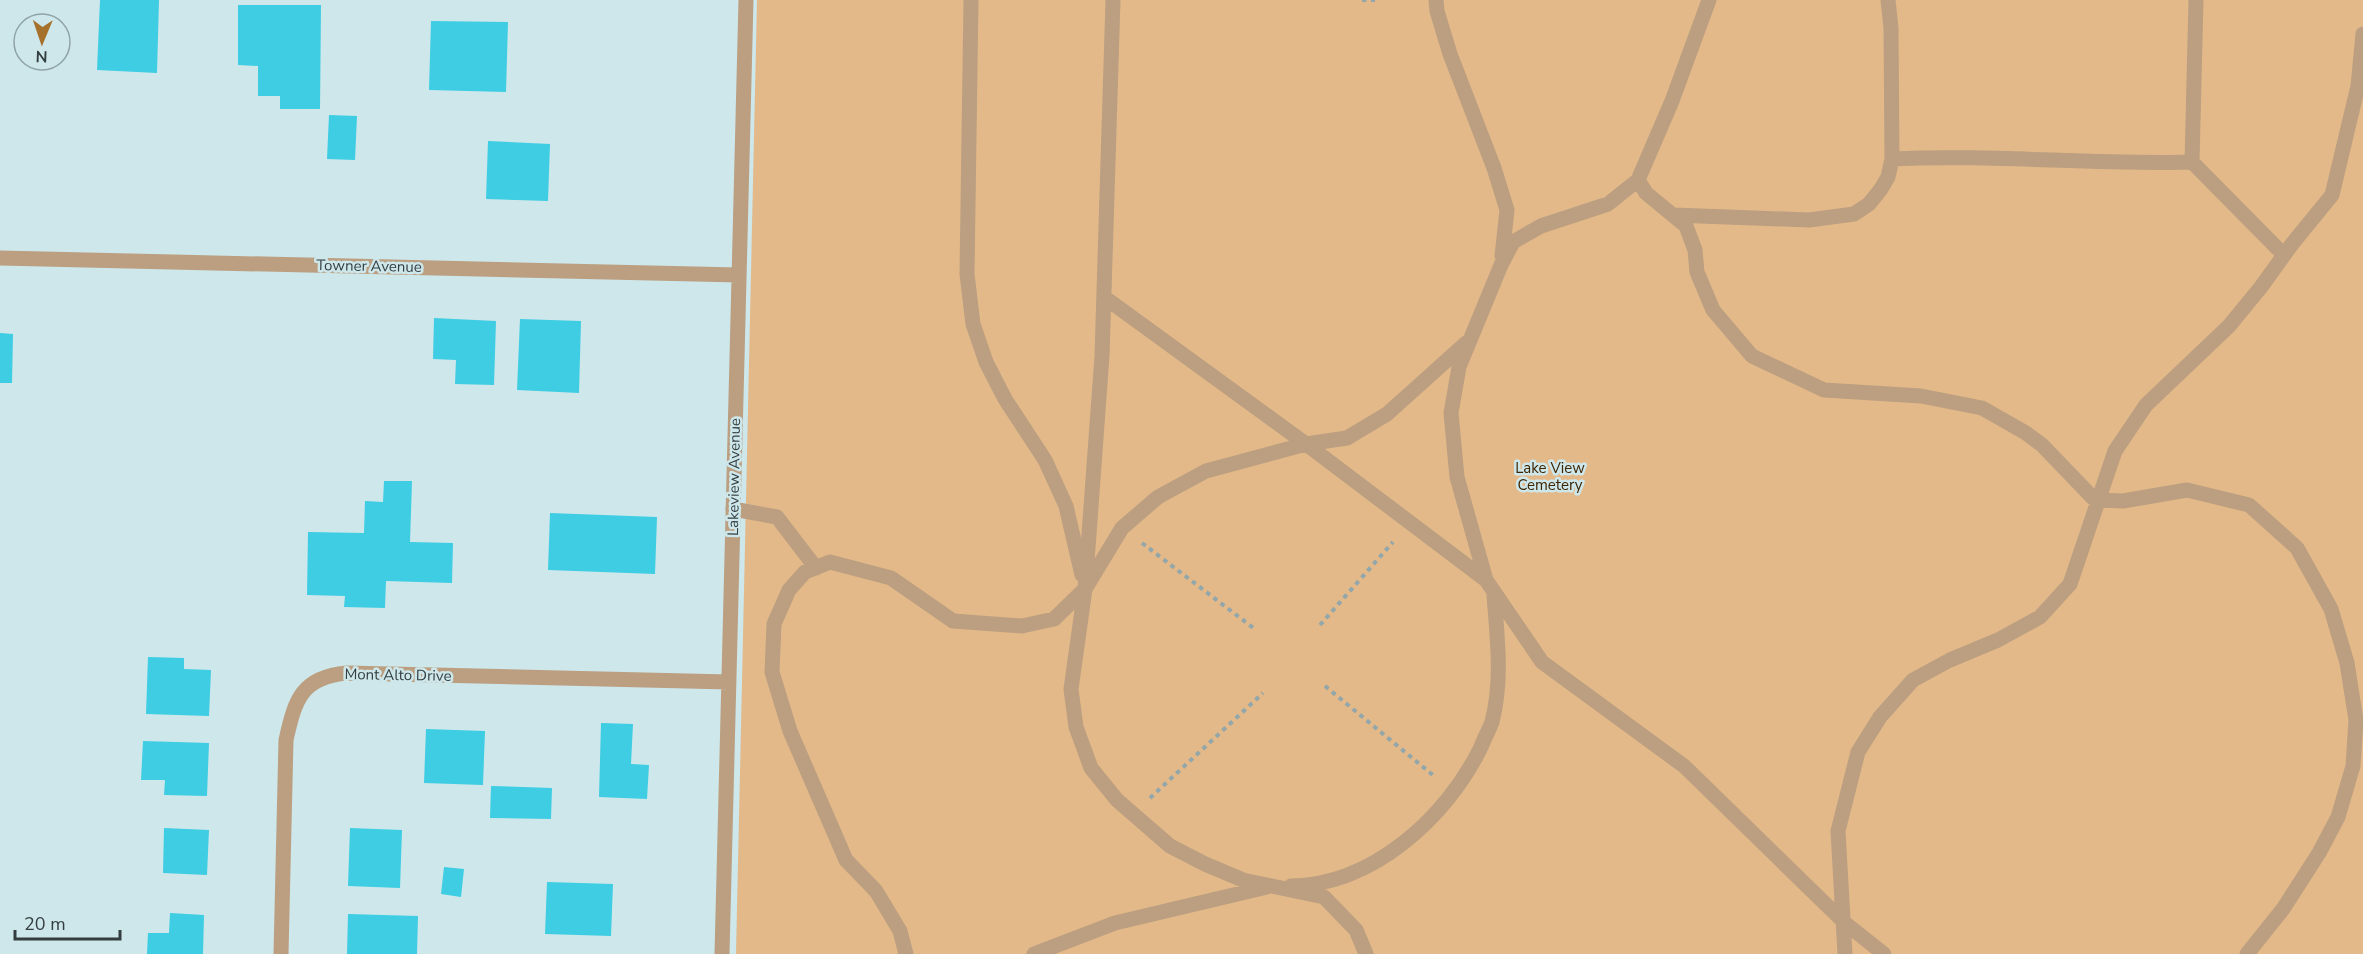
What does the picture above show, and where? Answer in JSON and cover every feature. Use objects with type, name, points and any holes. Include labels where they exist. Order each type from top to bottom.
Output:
[{"type":"street","name":"Lakeview Avenue","points":[[722,954],[746,0]]},
{"type":"street","points":[[971,0],[967,274],[973,324],[986,362],[1005,399],[1045,460],[1066,506],[1085,589]]},
{"type":"street","points":[[1113,0],[1102,356],[1085,589],[1071,689],[1076,727],[1091,768],[1132,815],[1170,846],[1243,880],[1324,897],[1356,930],[1366,954]]},
{"type":"street","points":[[1436,0],[1450,54],[1476,127],[1494,168],[1507,210],[1501,265]]},
{"type":"street","points":[[1709,0],[1672,101],[1638,180],[1608,204],[1540,225],[1513,242],[1468,340],[1459,367],[1451,413],[1457,477],[1486,580],[1494,595],[1542,662],[1684,766],[1845,923],[1884,954]]},
{"type":"street","points":[[1674,215],[1809,220],[1854,214],[1869,204],[1888,177],[1892,159],[1891,28],[1888,0]]},
{"type":"street","points":[[2196,0],[2192,162],[2284,255]]},
{"type":"street","points":[[1845,954],[1838,831],[1858,752],[1881,717],[1913,680],[1950,660],[1998,640],[2040,617],[2070,584],[2115,452],[2146,405],[2229,326],[2332,195],[2358,86],[2363,34]]},
{"type":"street","points":[[1892,159],[1934,157],[2127,164],[2192,162]]},
{"type":"street","points":[[1638,180],[1646,193],[1686,226],[1695,250],[1697,272],[1713,310],[1752,356],[1824,390],[1921,396],[1982,408],[2026,433],[2042,445],[2091,497],[2097,500],[2123,501],[2187,490],[2249,505],[2297,548],[2331,609],[2347,663],[2356,720],[2354,766],[2338,817],[2319,853],[2283,909],[2247,954]]},
{"type":"street","name":"Towner Avenue","points":[[0,258],[739,275]]},
{"type":"street","points":[[1104,297],[1306,444],[1486,580]]},
{"type":"street","points":[[906,954],[900,931],[876,891],[846,860],[790,731],[772,672],[774,624],[789,590],[805,572],[830,562],[891,578],[953,621],[1022,626],[1054,619],[1085,589],[1122,528],[1158,497],[1206,471],[1306,444],[1347,438],[1387,414],[1468,340]]},
{"type":"street","points":[[733,509],[777,517],[816,568]]},
{"type":"street","points":[[1034,954],[1115,923],[1270,886],[1313,884],[1331,880],[1368,866],[1395,849],[1444,804],[1471,766],[1491,724],[1499,686],[1494,595]]},
{"type":"street","name":"Mont Alto Drive","points":[[281,954],[286,740],[295,707],[302,693],[317,679],[347,673],[729,682]]},
{"type":"path","points":[[1362,0],[1375,0]]},
{"type":"path","points":[[1320,626],[1409,524]]},
{"type":"path","points":[[1122,528],[1256,630]]},
{"type":"path","points":[[1325,686],[1453,792]]},
{"type":"path","points":[[1132,815],[1263,693]]},
{"type":"green space","name":"Lake View Cemetery","points":[[757,0],[2363,0],[2363,954],[736,954]]},
{"type":"building","points":[[100,0],[159,0],[157,73],[97,70]]},
{"type":"building","points":[[238,5],[321,5],[320,109],[280,109],[280,96],[258,96],[258,66],[238,65]]},
{"type":"building","points":[[431,21],[508,22],[506,92],[429,90]]},
{"type":"building","points":[[329,115],[357,116],[355,160],[327,159]]},
{"type":"building","points":[[488,141],[550,144],[548,201],[486,199]]},
{"type":"building","points":[[434,318],[496,321],[494,385],[455,384],[456,360],[433,359]]},
{"type":"building","points":[[520,319],[581,321],[579,393],[517,390]]},
{"type":"building","points":[[0,333],[13,334],[12,383],[0,383]]},
{"type":"building","points":[[384,481],[412,481],[410,542],[453,543],[452,583],[386,581],[385,608],[344,607],[345,596],[307,595],[308,532],[364,533],[365,501],[383,502]]},
{"type":"building","points":[[550,513],[657,517],[655,574],[548,570]]},
{"type":"building","points":[[148,657],[184,658],[184,669],[211,670],[209,716],[146,714]]},
{"type":"building","points":[[601,723],[633,724],[631,764],[649,765],[647,799],[599,797]]},
{"type":"building","points":[[426,729],[485,731],[483,785],[424,783]]},
{"type":"building","points":[[143,741],[209,743],[207,796],[164,795],[165,780],[141,780]]},
{"type":"building","points":[[491,786],[552,788],[551,819],[490,818]]},
{"type":"building","points":[[164,828],[209,830],[207,875],[163,873]]},
{"type":"building","points":[[350,828],[402,830],[400,888],[348,886]]},
{"type":"building","points":[[444,867],[464,869],[461,897],[441,894]]},
{"type":"building","points":[[547,882],[613,884],[611,936],[545,934]]},
{"type":"building","points":[[170,913],[204,915],[203,954],[147,954],[148,933],[169,933]]},
{"type":"building","points":[[348,914],[418,916],[417,954],[347,954]]}]
